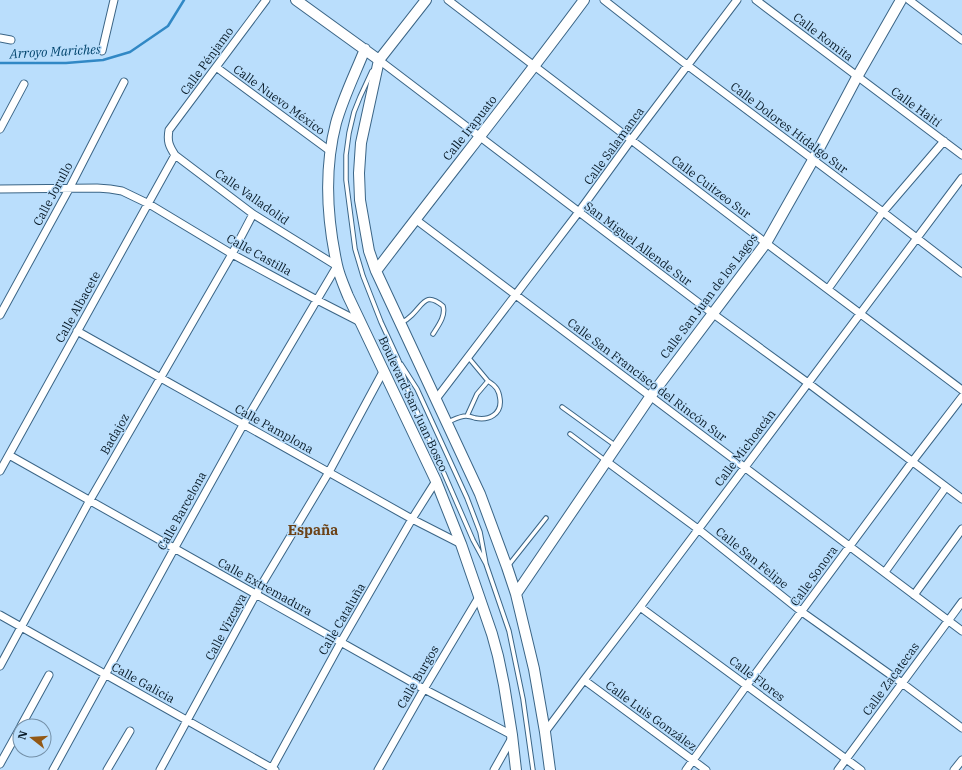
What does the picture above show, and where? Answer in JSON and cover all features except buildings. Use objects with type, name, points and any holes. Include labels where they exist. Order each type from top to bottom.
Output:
[{"type":"street","points":[[102,52],[114,0]]},
{"type":"street","name":"Calle Pénjamo","points":[[175,155],[168,145],[169,130],[266,0]]},
{"type":"street","points":[[296,0],[379,60],[426,0]]},
{"type":"street","name":"Calle Cuitzeo Sur","points":[[448,0],[766,243],[962,390]]},
{"type":"street","name":"Calle Irapuato","points":[[376,271],[535,66],[584,0]]},
{"type":"street","name":"Calle Dolores Hidalgo Sur","points":[[604,0],[687,65],[884,212],[962,274]]},
{"type":"street","name":"Calle Salamanca","points":[[436,399],[517,294],[737,0]]},
{"type":"street","name":"Calle Romita","points":[[756,0],[857,77]]},
{"type":"street","name":"Calle San Juan de los Lagos","points":[[516,594],[650,397],[766,243],[901,0]]},
{"type":"street","points":[[909,0],[962,40]]},
{"type":"street","points":[[0,38],[10,40]]},
{"type":"street","name":"Boulevard San Juan Bosco","points":[[365,50],[336,123],[330,151],[328,188],[329,216],[337,266],[348,296],[436,481],[462,544],[498,656],[504,685],[516,770]]},
{"type":"street","name":"Boulevard San Juan Bosco","points":[[379,60],[361,143],[359,173],[360,200],[369,251],[376,271],[400,324],[480,494],[507,567],[516,594],[534,669],[546,732],[550,770]]},
{"type":"street","name":"San Miguel Allende Sur","points":[[379,60],[578,213],[962,499]]},
{"type":"street","name":"Calle Nuevo México","points":[[216,67],[330,151]]},
{"type":"street","name":"Calle Haití","points":[[857,77],[962,155]]},
{"type":"street","name":"Calle Jorullo","points":[[0,315],[69,189],[124,82]]},
{"type":"street","points":[[0,129],[24,84]]},
{"type":"street","points":[[828,289],[884,212],[944,141]]},
{"type":"street","name":"Calle Albacete","points":[[0,471],[175,155]]},
{"type":"street","name":"Calle Valladolid","points":[[175,155],[253,214],[337,266]]},
{"type":"street","name":"Calle Michoacán","points":[[546,732],[962,178]]},
{"type":"street","name":"Calle Castilla","points":[[0,189],[110,188],[122,191],[148,204],[232,254],[360,322]]},
{"type":"street","name":"Badajoz","points":[[0,666],[90,500],[232,254],[253,214]]},
{"type":"street","name":"Calle San Francisco del Rincón Sur","points":[[415,219],[517,294],[650,397],[962,631]]},
{"type":"street","name":"Calle Barcelona","points":[[53,770],[174,549],[244,425],[337,266]]},
{"type":"street","name":"Calle Pamplona","points":[[77,331],[412,519],[462,544]]},
{"type":"street","name":"Calle Vizcaya","points":[[160,770],[256,594],[329,472],[384,370]]},
{"type":"street","name":"Calle Sonora","points":[[686,770],[912,462],[962,397]]},
{"type":"street","name":"Calle Extremadura","points":[[9,455],[424,689],[512,736]]},
{"type":"street","name":"Calle San Felipe","points":[[606,462],[698,529],[802,612],[902,683],[962,728]]},
{"type":"street","name":"Calle Cataluña","points":[[273,769],[341,642],[412,519],[436,481]]},
{"type":"street","points":[[884,572],[946,487]]},
{"type":"street","points":[[914,595],[962,529]]},
{"type":"street","name":"Calle Burgos","points":[[378,770],[479,597]]},
{"type":"street","name":"Calle Zacatecas","points":[[838,770],[962,602]]},
{"type":"street","name":"Calle Flores","points":[[640,607],[861,770]]},
{"type":"street","name":"Calle Galicia","points":[[0,615],[273,769]]},
{"type":"street","points":[[26,718],[49,675]]},
{"type":"street","name":"Calle Luis González","points":[[584,680],[706,770]]},
{"type":"street","points":[[108,770],[130,731]]},
{"type":"street","points":[[495,769],[512,736]]},
{"type":"street","points":[[0,764],[12,743]]},
{"type":"street","points":[[954,770],[962,760]]},
{"type":"lane","points":[[379,60],[354,112],[346,155],[346,180],[355,249],[363,276],[381,322],[399,360],[418,389],[467,498],[480,532],[486,564],[509,631],[523,700],[533,770]]},
{"type":"lane","points":[[400,324],[412,315],[425,300],[434,300],[443,306],[444,309],[433,334]]},
{"type":"lane","points":[[446,422],[467,416],[477,418],[492,417],[498,410],[501,403],[500,394],[497,388],[488,381],[468,357]]},
{"type":"lane","points":[[399,360],[409,393],[473,540],[486,564]]},
{"type":"lane","points":[[467,416],[476,394],[488,381]]},
{"type":"lane","points":[[562,406],[616,446]]},
{"type":"lane","points":[[570,434],[606,462]]},
{"type":"lane","points":[[507,567],[546,518]]},
{"type":"waterway","name":"Arroyo Mariches","points":[[0,63],[66,63],[103,60],[130,52],[168,26],[184,0]]},
{"type":"district","name":"España","points":[[313,530]]}]
